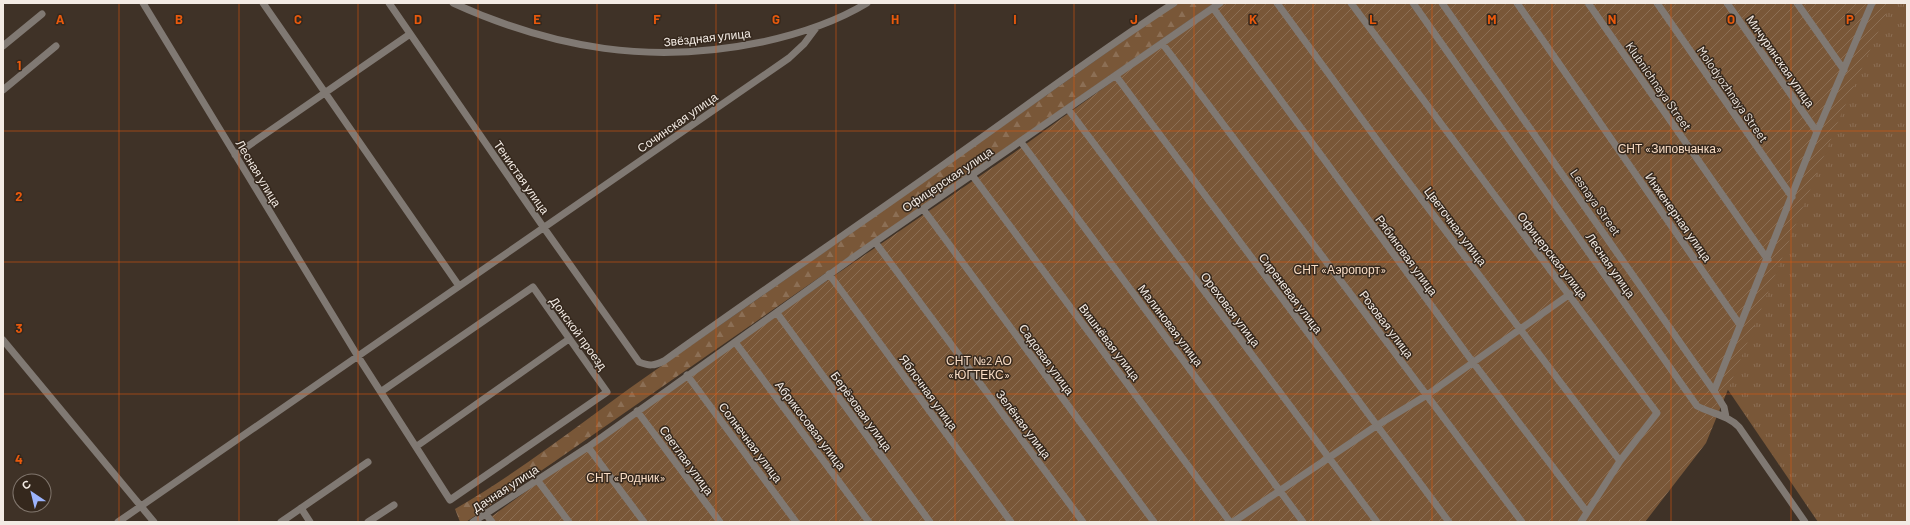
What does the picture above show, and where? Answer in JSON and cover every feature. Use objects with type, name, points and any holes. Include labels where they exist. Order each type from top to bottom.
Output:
[{"type":"street","name":"Лесная улица","points":[[142,3],[357,355],[382,391],[450,500],[607,392]]},
{"type":"street","points":[[262,3],[459,286]]},
{"type":"street","name":"Тенистая улица","points":[[389,3],[544,228],[639,362],[648,366],[654,366],[664,361],[792,269],[944,165],[1137,27],[1174,3]]},
{"type":"street","name":"Звёздная улица","points":[[453,3],[481,16],[554,40],[609,50],[660,54],[742,46],[816,28],[850,13],[867,3]]},
{"type":"street","name":"Офицерская улица","points":[[637,411],[829,274],[1220,3]]},
{"type":"street","name":"Цветочная улица","points":[[1277,3],[1520,330],[1620,461]]},
{"type":"street","name":"Офицерская улица","points":[[1351,3],[1519,230],[1570,294],[1657,413],[1620,461],[1581,522]]},
{"type":"street","name":"Лесная улица","points":[[1413,3],[1697,406],[1707,412],[1726,417],[1739,427],[1805,522]]},
{"type":"street","name":"Lesnaya Street","points":[[1442,3],[1714,391],[1724,407],[1726,417]]},
{"type":"street","name":"Инженерная улица","points":[[1517,3],[1740,325]]},
{"type":"street","name":"Klubnichnaya Street","points":[[1588,3],[1768,260]]},
{"type":"street","name":"Molodyozhnaya Street","points":[[1657,3],[1792,197]]},
{"type":"street","name":"Мичуринская улица","points":[[1727,3],[1817,132]]},
{"type":"street","points":[[1797,3],[1844,70]]},
{"type":"street","points":[[1714,391],[1768,260],[1817,132],[1844,70],[1870,4]]},
{"type":"street","name":"Рябиновая улица","points":[[1213,8],[1472,362],[1587,512]]},
{"type":"street","points":[[3,46],[42,14]]},
{"type":"street","name":"Сочинская улица","points":[[118,522],[140,505],[257,426],[357,355],[544,228],[788,58],[804,44],[816,28]]},
{"type":"street","points":[[235,155],[410,34]]},
{"type":"street","name":"Розовая улица","points":[[1162,43],[1522,522]]},
{"type":"street","points":[[3,90],[56,46]]},
{"type":"street","name":"Сиреневая улица","points":[[1116,76],[1449,522]]},
{"type":"street","name":"Ореховая улица","points":[[1068,109],[1377,522]]},
{"type":"street","name":"Малиновая улица","points":[[1021,142],[1303,522]]},
{"type":"street","name":"Вишнёвая улица","points":[[972,175],[1230,522]]},
{"type":"street","name":"Садовая улица","points":[[923,209],[1154,522]]},
{"type":"street","name":"Зелёная улица","points":[[875,242],[1083,522]]},
{"type":"street","name":"Яблочная улица","points":[[829,274],[1011,522]]},
{"type":"street","name":"Донской проезд","points":[[382,391],[532,287],[607,392]]},
{"type":"street","points":[[1233,522],[1376,426],[1427,395],[1570,294]]},
{"type":"street","name":"Берёзовая улица","points":[[776,313],[930,522]]},
{"type":"street","points":[[417,446],[569,339]]},
{"type":"street","points":[[3,340],[154,522]]},
{"type":"street","name":"Абрикосовая улица","points":[[735,342],[869,522]]},
{"type":"street","name":"Солнечная улица","points":[[687,375],[796,522]]},
{"type":"street","name":"Дачная улица","points":[[473,522],[538,481],[637,411]]},
{"type":"street","name":"Светлая улица","points":[[637,411],[720,522]]},
{"type":"street","points":[[588,446],[644,522]]},
{"type":"street","points":[[281,522],[368,462]]},
{"type":"street","points":[[538,481],[569,522]]},
{"type":"street","points":[[368,522],[394,505]]},
{"type":"street","points":[[301,508],[310,522]]},
{"type":"street","points":[[486,513],[492,522]]},
{"type":"green space","points":[[1177,3],[1214,3],[551,464],[466,522],[460,522],[455,509],[511,474],[643,379],[861,227]]},
{"type":"green space","points":[[1221,3],[1891,3],[1840,117],[1706,443],[1645,522],[484,522],[641,408],[1015,152]]},
{"type":"green space","points":[[1885,3],[1907,3],[1907,522],[1818,522],[1724,384]]},
{"type":"park label","name":"СНТ «Зиповчанка»","points":[[1670,148]]},
{"type":"park label","name":"СНТ «Аэропорт»","points":[[1340,269]]},
{"type":"park label","name":"СНТ №2 АО «ЮГТЕКС»","points":[[979,367]]},
{"type":"park label","name":"СНТ «Родник»","points":[[626,477]]}]
